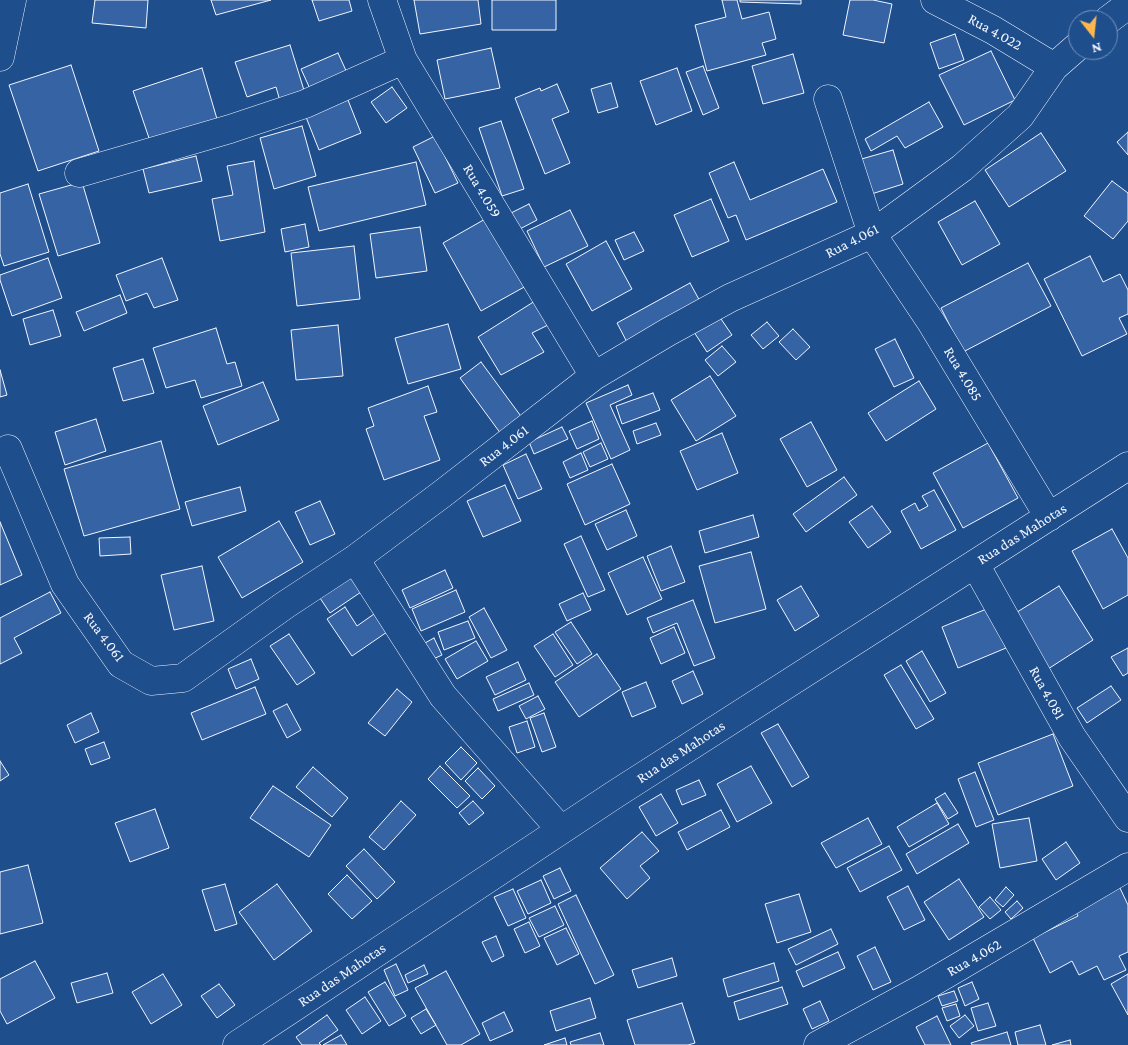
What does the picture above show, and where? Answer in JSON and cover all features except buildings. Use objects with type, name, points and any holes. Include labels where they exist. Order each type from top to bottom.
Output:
[{"type":"street","points":[[0,57],[12,0]]},
{"type":"street","name":"Rua 4.059","points":[[382,0],[403,60],[594,376]]},
{"type":"street","name":"Rua 4.022","points":[[935,0],[993,30],[1054,67]]},
{"type":"street","name":"Rua 4.061","points":[[8,449],[65,584],[121,664],[151,681],[183,678],[285,605],[355,559],[594,376],[730,298],[872,234],[962,168],[1020,116],[1054,67],[1068,55]]},
{"type":"street","points":[[80,172],[230,129],[305,104],[403,60]]},
{"type":"street","name":"Rua 4.085","points":[[828,99],[872,234],[931,322],[1049,517]]},
{"type":"street","name":"Rua das Mahotas","points":[[237,1045],[561,830],[1128,466]]},
{"type":"street","points":[[355,559],[443,696],[561,830]]},
{"type":"street","name":"Rua 4.081","points":[[974,564],[1072,737],[1128,818]]},
{"type":"street","name":"Rua 4.062","points":[[818,1045],[921,989],[1128,867]]}]
